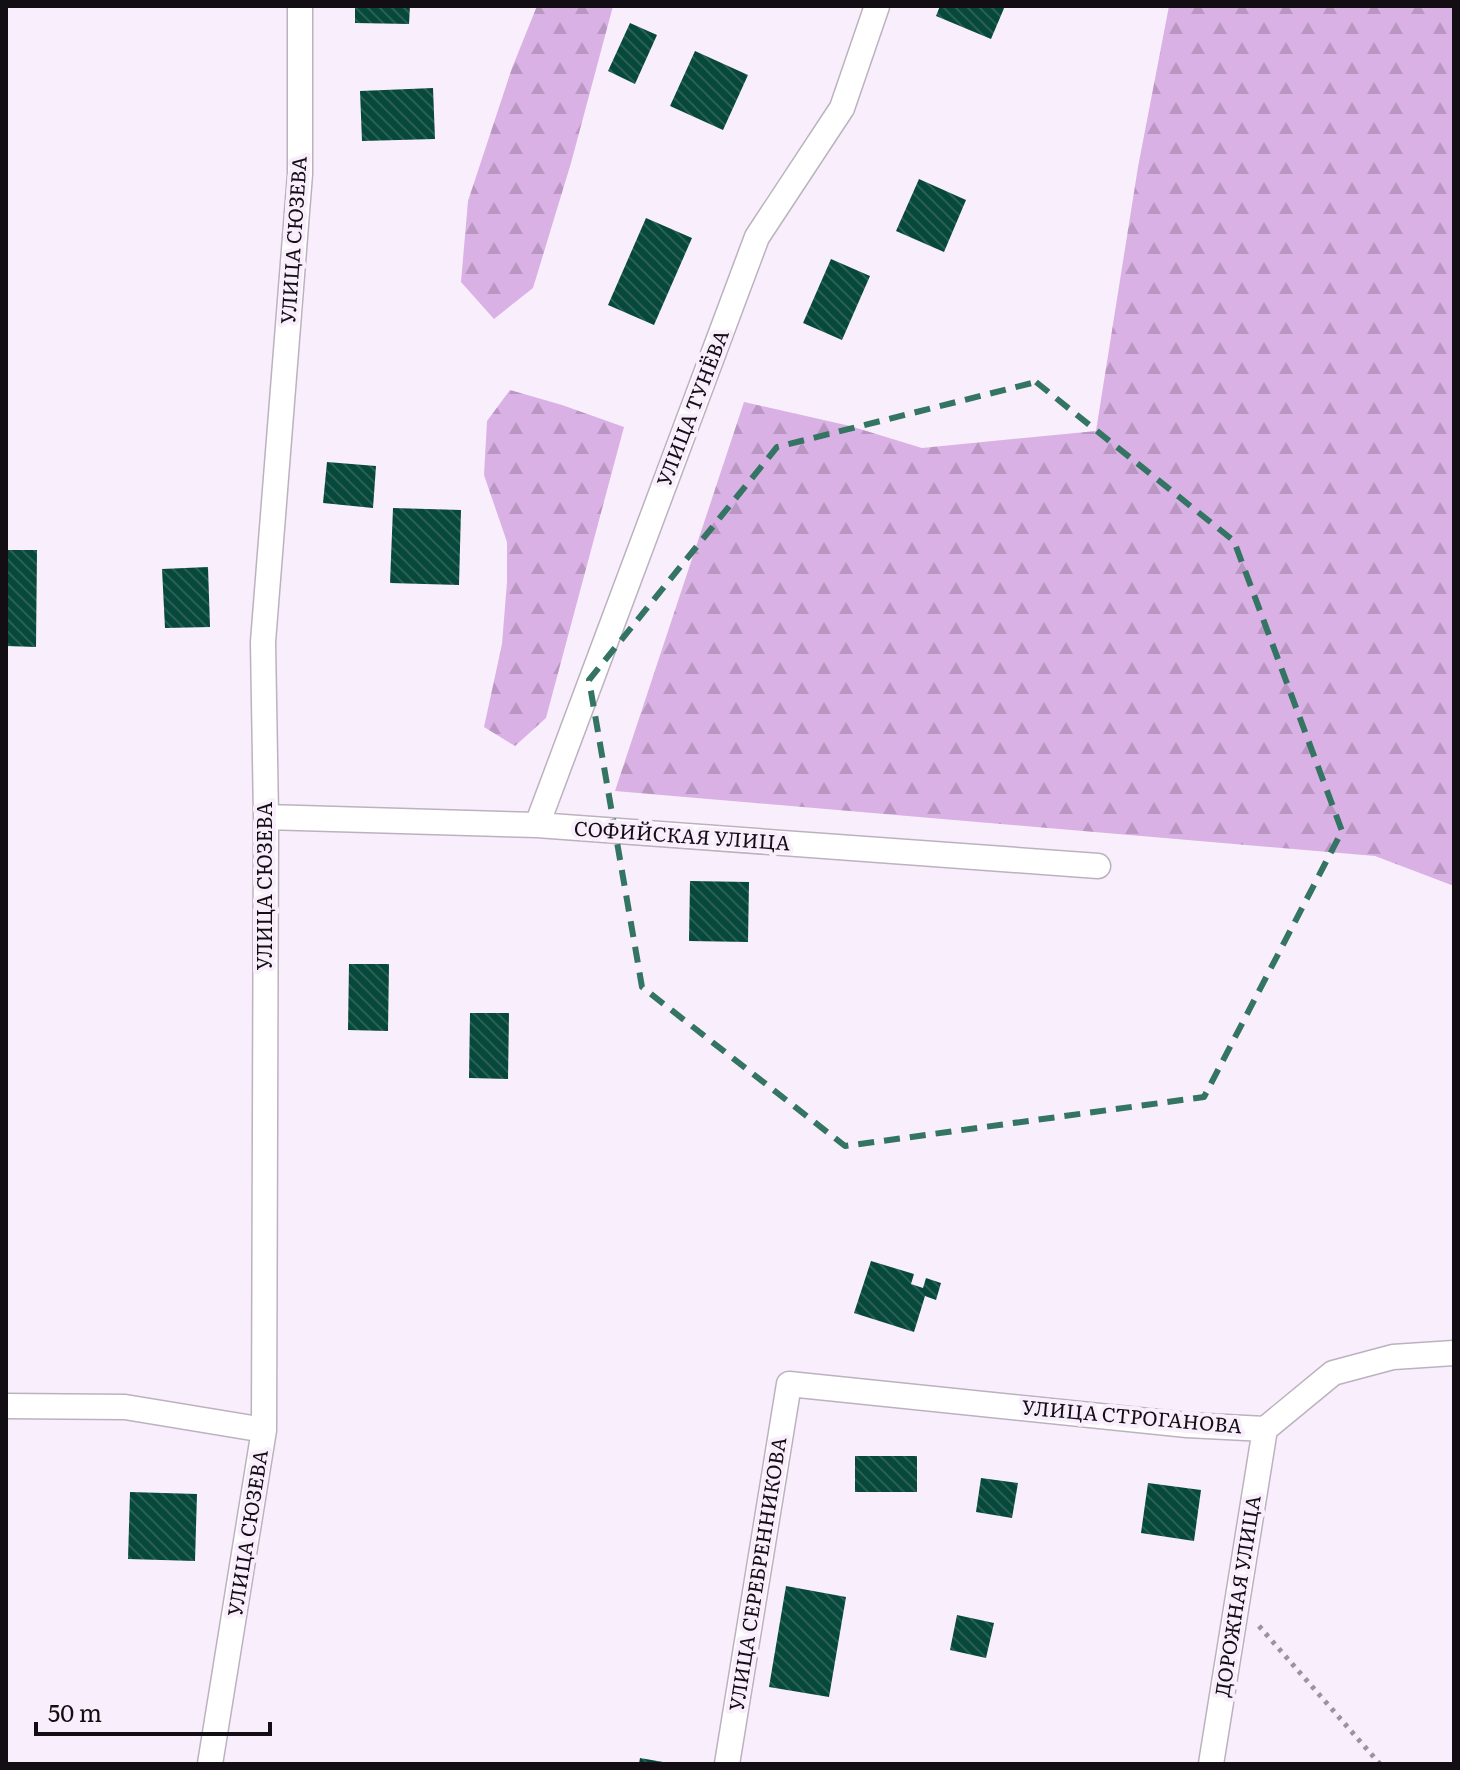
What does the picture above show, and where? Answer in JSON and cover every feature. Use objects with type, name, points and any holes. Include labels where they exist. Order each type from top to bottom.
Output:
[{"type":"street","name":"УЛИЦА СЮЗЕВА","points":[[210,1764],[264,1430],[266,817],[263,642],[300,174],[300,6]]},
{"type":"street","name":"УЛИЦА ТУНЁВА","points":[[537,825],[757,237],[842,108],[877,6]]},
{"type":"street","name":"СОФИЙСКАЯ УЛИЦА","points":[[266,817],[537,825],[1098,866]]},
{"type":"street","name":"УЛИЦА СТРОГАНОВА","points":[[789,1384],[1187,1425],[1265,1429],[1333,1373],[1393,1357],[1454,1353]]},
{"type":"street","name":"УЛИЦА СЕРЕБРЕННИКОВА","points":[[727,1764],[789,1384]]},
{"type":"street","points":[[6,1406],[125,1407],[264,1430]]},
{"type":"street","name":"ДОРОЖНАЯ УЛИЦА","points":[[1211,1764],[1265,1429]]},
{"type":"path","points":[[1237,1601],[1380,1764]]},
{"type":"highlighted area","points":[[1036,382],[1234,541],[1342,831],[1204,1097],[845,1146],[642,987],[589,680],[777,447]]},
{"type":"green space","points":[[537,6],[613,6],[571,163],[533,288],[494,319],[461,282],[468,201],[512,68]]},
{"type":"green space","points":[[1169,6],[1454,6],[1454,886],[1375,856],[615,791],[744,402],[850,426],[922,448],[1096,431],[1138,167]]},
{"type":"green space","points":[[510,390],[624,427],[546,718],[515,746],[484,727],[502,644],[507,582],[507,542],[484,475],[487,421]]},
{"type":"building","points":[[355,6],[410,6],[409,24],[355,23]]},
{"type":"building","points":[[940,6],[1005,6],[991,39],[936,16]]},
{"type":"building","points":[[630,23],[657,35],[635,84],[608,71]]},
{"type":"building","points":[[695,51],[748,75],[723,130],[670,106]]},
{"type":"building","points":[[433,88],[435,139],[362,141],[360,91]]},
{"type":"building","points":[[919,179],[966,200],[944,252],[896,231]]},
{"type":"building","points":[[646,218],[692,238],[654,325],[608,305]]},
{"type":"building","points":[[831,259],[870,276],[842,340],[803,323]]},
{"type":"building","points":[[327,462],[376,466],[373,508],[323,503]]},
{"type":"building","points":[[393,508],[461,510],[459,585],[390,583]]},
{"type":"building","points":[[6,550],[37,550],[36,647],[6,646]]},
{"type":"building","points":[[208,567],[210,627],[165,628],[162,569]]},
{"type":"building","points":[[690,881],[749,882],[748,942],[689,941]]},
{"type":"building","points":[[349,964],[389,964],[388,1031],[348,1030]]},
{"type":"building","points":[[470,1013],[509,1013],[508,1079],[469,1078]]},
{"type":"building","points":[[871,1261],[914,1274],[911,1284],[923,1288],[926,1278],[941,1283],[936,1300],[925,1296],[914,1332],[854,1313]]},
{"type":"building","points":[[855,1456],[917,1456],[917,1492],[855,1492]]},
{"type":"building","points":[[981,1478],[1018,1483],[1012,1518],[976,1512]]},
{"type":"building","points":[[1148,1483],[1201,1490],[1194,1541],[1141,1533]]},
{"type":"building","points":[[130,1492],[197,1494],[195,1561],[128,1559]]},
{"type":"building","points":[[786,1586],[846,1597],[829,1697],[769,1687]]},
{"type":"building","points":[[957,1615],[994,1623],[986,1658],[950,1650]]},
{"type":"building","points":[[640,1758],[663,1762],[663,1764],[639,1764]]}]
